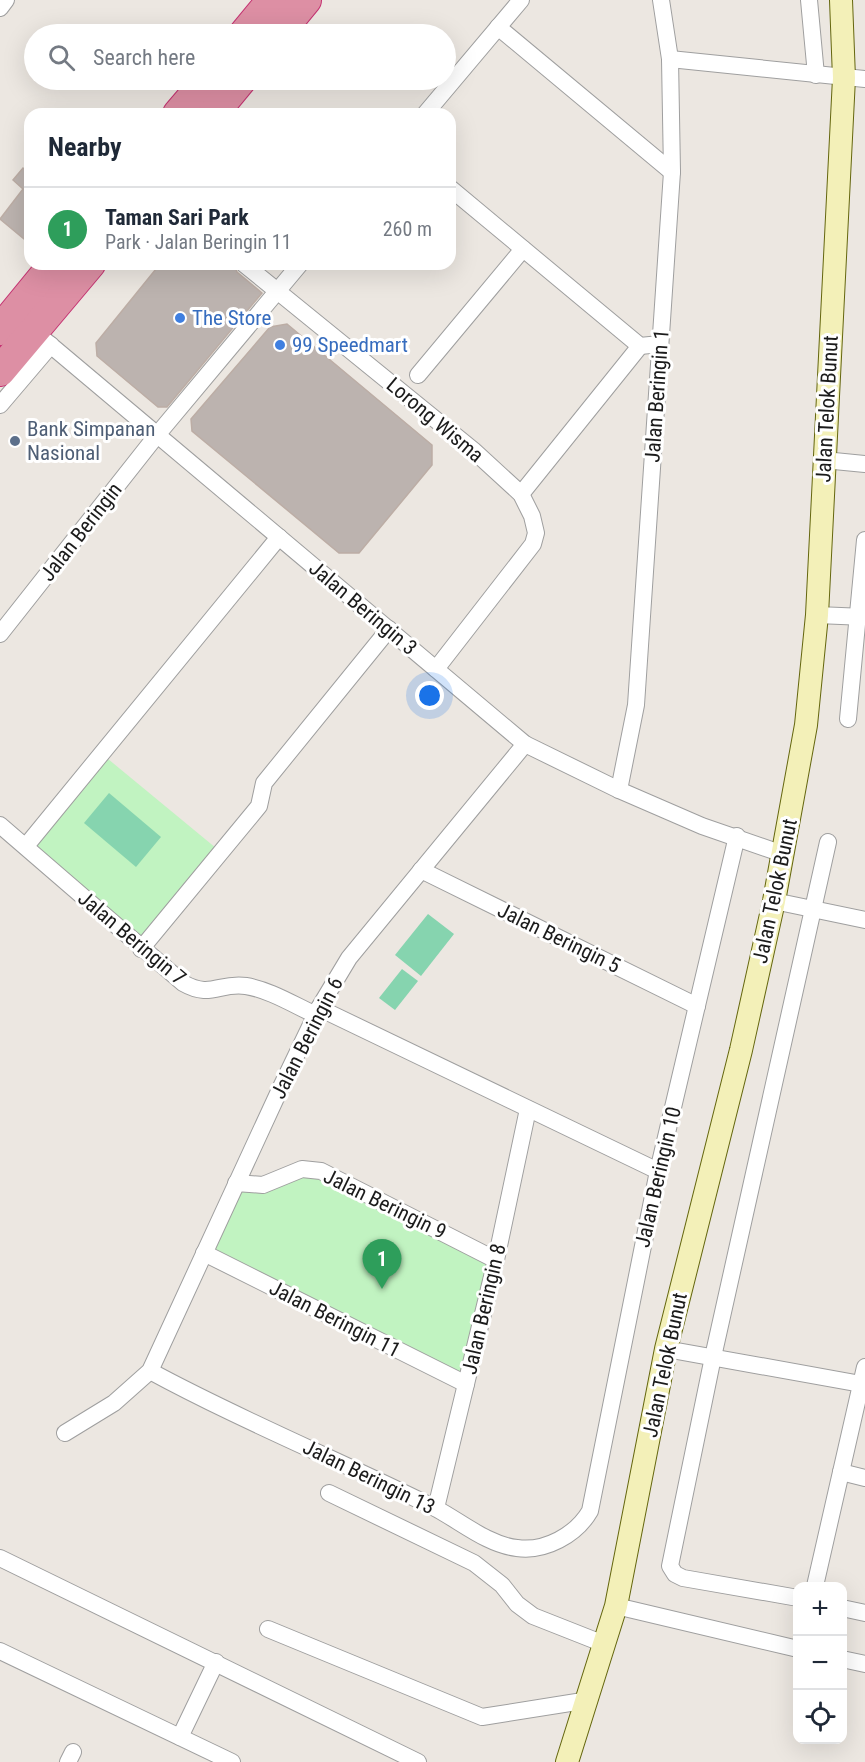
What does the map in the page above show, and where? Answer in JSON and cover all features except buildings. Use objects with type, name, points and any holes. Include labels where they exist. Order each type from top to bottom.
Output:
[{"type":"highway","points":[[252,24],[272,0]]},
{"type":"highway","points":[[286,24],[306,0]]},
{"type":"highway","points":[[183,108],[198,90]]},
{"type":"highway","points":[[218,108],[233,90]]},
{"type":"highway","points":[[0,371],[24,330],[51,270]]},
{"type":"highway","points":[[24,330],[84,270]]},
{"type":"street","points":[[0,8],[6,0]]},
{"type":"street","points":[[456,77],[521,0]]},
{"type":"street","name":"Jalan Beringin 1","points":[[619,790],[636,705],[672,172],[670,59],[661,0]]},
{"type":"street","points":[[809,0],[816,75]]},
{"type":"street","name":"Jalan Telok Bunut","points":[[567,1762],[589,1700],[616,1606],[666,1349],[741,1050],[774,901],[806,725],[817,615],[824,460],[855,78],[841,0]]},
{"type":"street","points":[[498,27],[672,172]]},
{"type":"street","points":[[670,59],[855,78]]},
{"type":"street","points":[[430,108],[445,90]]},
{"type":"street","points":[[456,193],[640,346]]},
{"type":"street","points":[[418,375],[524,249]]},
{"type":"street","name":"Lorong Wisma","points":[[252,270],[473,450],[521,494],[532,516],[536,533],[533,544],[436,669]]},
{"type":"street","name":"Jalan Beringin","points":[[0,634],[157,435],[295,270]]},
{"type":"street","points":[[0,405],[24,330]]},
{"type":"street","name":"Jalan Beringin 3","points":[[24,330],[157,435],[525,744],[619,790],[702,826],[737,836],[783,854]]},
{"type":"street","points":[[521,494],[640,346],[660,344]]},
{"type":"street","points":[[824,460],[865,464]]},
{"type":"street","points":[[26,846],[279,537]]},
{"type":"street","points":[[848,719],[862,616],[865,540]]},
{"type":"street","points":[[817,615],[862,616]]},
{"type":"street","points":[[141,949],[247,822],[259,806],[264,783],[388,629]]},
{"type":"street","name":"Jalan Beringin 6","points":[[150,1371],[318,1011],[350,958],[525,744]]},
{"type":"street","name":"Jalan Beringin 7","points":[[3,833],[26,846],[141,949],[183,983],[196,990],[203,992],[243,986],[258,988],[318,1011],[658,1171]]},
{"type":"street","name":"Jalan Beringin 10","points":[[586,1519],[590,1511],[658,1171],[737,836]]},
{"type":"street","points":[[793,1597],[682,1578],[675,1574],[670,1566],[713,1357],[828,842]]},
{"type":"street","name":"Jalan Beringin 5","points":[[421,870],[697,1006]]},
{"type":"street","points":[[774,901],[865,920]]},
{"type":"street","name":"Jalan Beringin 8","points":[[436,1509],[496,1260],[528,1109]]},
{"type":"street","name":"Jalan Beringin 9","points":[[236,1183],[263,1185],[302,1169],[321,1171],[496,1260]]},
{"type":"street","name":"Jalan Beringin 11","points":[[204,1253],[466,1384]]},
{"type":"street","points":[[666,1349],[861,1384]]},
{"type":"street","points":[[816,1582],[865,1367]]},
{"type":"street","points":[[65,1433],[114,1403],[150,1371]]},
{"type":"street","name":"Jalan Beringin 13","points":[[150,1371],[436,1509],[502,1545],[518,1548],[539,1547],[555,1542],[586,1519]]},
{"type":"street","points":[[841,1472],[865,1478]]},
{"type":"street","points":[[329,1493],[474,1563],[533,1616],[604,1644]]},
{"type":"street","points":[[0,1558],[418,1762]]},
{"type":"street","points":[[616,1606],[793,1647]]},
{"type":"street","points":[[847,1609],[865,1613]]},
{"type":"street","points":[[268,1629],[482,1717],[589,1700]]},
{"type":"street","points":[[0,1651],[232,1762]]},
{"type":"street","points":[[847,1660],[865,1664]]},
{"type":"street","points":[[180,1737],[216,1662]]},
{"type":"green space","points":[[102,754],[222,853],[141,949],[26,846]]},
{"type":"green space","points":[[109,793],[161,837],[136,867],[84,823]]},
{"type":"green space","points":[[428,914],[454,934],[421,976],[395,955]]},
{"type":"green space","points":[[402,969],[418,981],[395,1010],[379,998]]},
{"type":"green space","points":[[301,1171],[493,1258],[465,1381],[207,1254],[239,1184]]},
{"type":"place","name":"The Store","points":[[180,318]]},
{"type":"place","name":"99 Speedmart","points":[[280,345]]},
{"type":"place","name":"Bank Simpanan Nasional","points":[[15,441]]},
{"type":"place","name":"Taman Sari Park","points":[[382,1289]]}]
